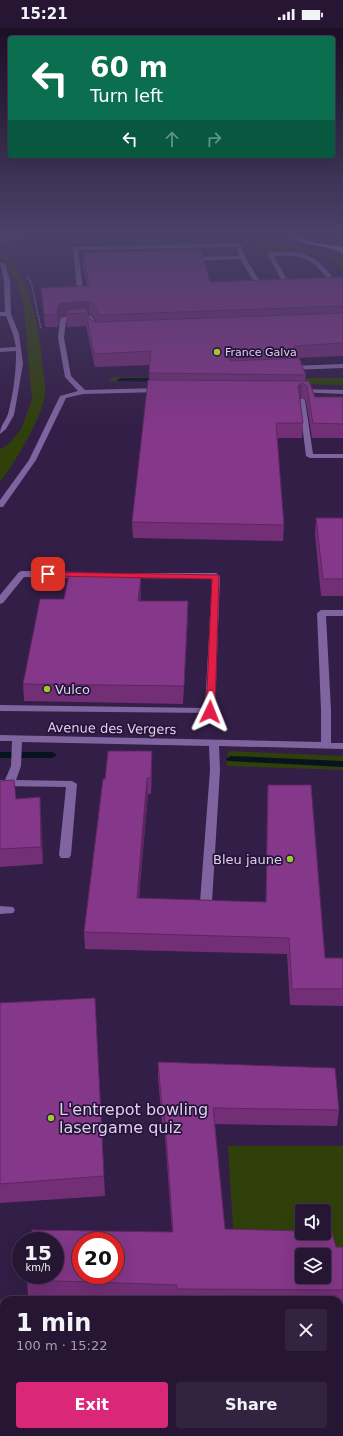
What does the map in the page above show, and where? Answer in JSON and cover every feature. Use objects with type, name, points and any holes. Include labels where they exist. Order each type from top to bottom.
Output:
[{"type":"street","points":[[0,432],[9,422],[20,371],[19,349],[15,326],[8,314],[8,300]]},
{"type":"street","points":[[0,314],[8,314]]},
{"type":"street","points":[[83,392],[68,377],[61,338],[64,319],[90,317],[95,331],[103,330]]},
{"type":"street","points":[[0,350],[19,349]]},
{"type":"street","points":[[285,368],[343,366]]},
{"type":"street","points":[[0,505],[16,485],[41,444],[63,396],[83,392],[164,390]]},
{"type":"street","points":[[289,391],[343,392]]},
{"type":"street","points":[[302,400],[310,456],[343,456]]},
{"type":"street","points":[[1,597],[22,574],[92,575]]},
{"type":"street","points":[[0,708],[210,712],[216,576],[122,576]]},
{"type":"street","points":[[326,745],[326,710],[321,613],[343,613]]},
{"type":"street","name":"Avenue des Vergers","points":[[0,738],[343,746]]},
{"type":"street","points":[[4,783],[16,766],[17,739]]},
{"type":"street","points":[[206,902],[215,770],[214,743]]},
{"type":"street","points":[[4,783],[72,784],[65,855]]},
{"type":"path","points":[[35,300],[42,332]]},
{"type":"green space","points":[[23,300],[30,300],[35,315],[45,393],[40,414],[34,426],[13,464],[0,482],[0,449],[9,444],[21,429],[32,399]]},
{"type":"green space","points":[[114,377],[279,380],[302,378],[343,378],[343,385],[108,381]]},
{"type":"green space","points":[[228,751],[343,756],[343,770],[227,766]]},
{"type":"green space","points":[[228,1146],[343,1146],[343,1248],[234,1242]]},
{"type":"building","points":[[42,300],[343,300],[343,306],[98,315],[94,304],[89,301],[62,303],[58,306],[57,314],[44,315]]},
{"type":"building","points":[[86,308],[90,319],[95,322],[343,313],[343,343],[294,346],[296,352],[231,354],[227,357],[231,361],[299,358],[306,375],[149,373],[151,351],[94,354],[86,313],[66,314],[67,310]]},
{"type":"building","points":[[148,380],[309,381],[315,397],[343,397],[343,424],[313,423],[307,386],[302,383],[298,386],[303,423],[276,423],[284,525],[132,522]]},
{"type":"building","points":[[316,518],[343,518],[343,579],[323,579]]},
{"type":"building","points":[[69,574],[141,576],[138,601],[188,601],[184,686],[23,684],[40,599],[64,599]]},
{"type":"building","points":[[108,751],[152,751],[151,778],[147,778],[137,898],[266,902],[268,785],[311,785],[325,958],[343,958],[343,989],[292,989],[289,938],[84,932],[103,779],[105,779]]},
{"type":"building","points":[[14,780],[16,799],[40,797],[41,847],[0,849],[0,781]]},
{"type":"building","name":"L'entrepot bowling lasergame quiz","points":[[95,998],[104,1176],[0,1184],[0,1003]]},
{"type":"building","points":[[158,1062],[335,1068],[339,1110],[213,1108],[225,1229],[295,1231],[295,1240],[331,1240],[332,1232],[336,1247],[343,1247],[343,1290],[177,1289],[177,1285],[124,1283],[124,1232],[72,1232],[72,1282],[64,1281],[64,1232],[32,1232],[32,1230],[173,1232],[164,1107],[162,1107]]},
{"type":"waterway","points":[[120,380],[158,380]]},
{"type":"waterway","points":[[0,755],[52,755]]},
{"type":"waterway","points":[[231,759],[343,764]]},
{"type":"place","name":"France Galva","points":[[217,352]]},
{"type":"place","name":"Vulco","points":[[47,689]]},
{"type":"place","name":"Bleu jaune","points":[[290,859]]},
{"type":"place","name":"L'entrepot bowling lasergame quiz","points":[[51,1118]]},
{"type":"route","points":[[48,574],[216,576],[210,712]]}]
